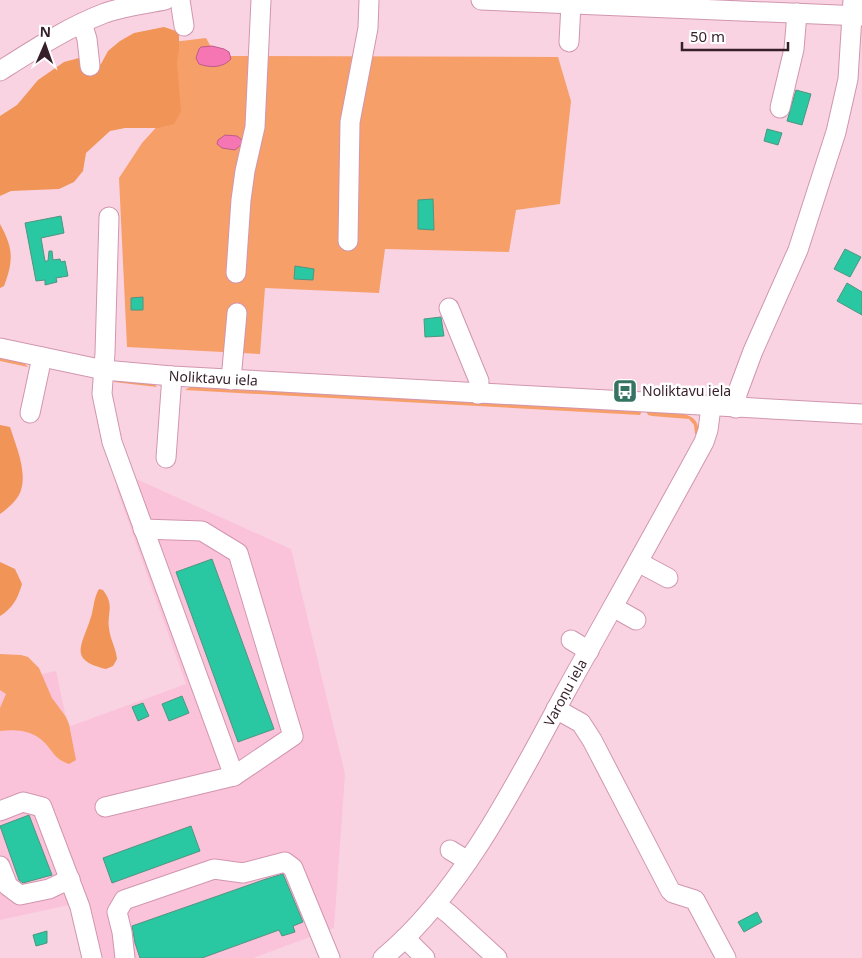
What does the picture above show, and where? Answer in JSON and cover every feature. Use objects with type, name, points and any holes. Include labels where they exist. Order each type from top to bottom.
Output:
[{"type":"street","points":[[0,71],[82,23],[125,3],[166,0]]},
{"type":"street","points":[[180,0],[184,26]]},
{"type":"street","points":[[236,273],[241,200],[255,128],[261,0]]},
{"type":"street","points":[[348,241],[350,122],[368,28],[369,0]]},
{"type":"street","points":[[481,0],[797,13],[855,11],[848,79],[836,132],[798,250],[753,351],[737,394],[736,408]]},
{"type":"street","points":[[569,42],[571,4]]},
{"type":"street","points":[[780,108],[794,49],[797,13]]},
{"type":"street","points":[[82,23],[87,39],[90,66]]},
{"type":"street","points":[[109,217],[102,394],[112,442],[234,776]]},
{"type":"street","points":[[449,308],[479,381],[478,394]]},
{"type":"street","points":[[231,380],[237,313]]},
{"type":"street","name":"Noliktavu iela","points":[[0,348],[104,370],[172,376],[862,414]]},
{"type":"street","points":[[30,413],[42,357]]},
{"type":"street","points":[[166,458],[172,376]]},
{"type":"street","name":"Varoņu iela","points":[[383,958],[405,938],[436,904],[468,860],[534,752],[704,442],[708,430],[711,406]]},
{"type":"street","points":[[105,807],[234,776],[293,736],[238,553],[202,531],[143,529]]},
{"type":"street","points":[[638,562],[668,578]]},
{"type":"street","points":[[613,607],[636,620]]},
{"type":"street","points":[[572,640],[589,650]]},
{"type":"street","points":[[556,710],[581,723],[592,740],[670,890],[673,893],[695,900],[726,958]]},
{"type":"street","points":[[0,811],[23,802],[42,807],[80,907],[92,958]]},
{"type":"street","points":[[450,850],[468,860]]},
{"type":"street","points":[[124,958],[122,932],[117,912],[124,900],[214,869],[243,872],[285,862],[293,868],[330,958]]},
{"type":"street","points":[[0,866],[8,886],[20,894],[49,889],[70,879]]},
{"type":"street","points":[[436,904],[497,958]]},
{"type":"street","points":[[405,938],[425,958]]},
{"type":"shaded area","points":[[164,27],[179,32],[177,63],[181,111],[174,124],[158,128],[125,128],[110,131],[86,153],[83,171],[74,182],[59,189],[11,191],[0,196],[0,116],[17,105],[38,80],[64,62],[79,58],[87,71],[101,64],[108,51],[134,33]]},
{"type":"shaded area","points":[[206,38],[216,56],[558,57],[571,101],[560,204],[516,210],[509,252],[385,249],[379,293],[265,288],[260,354],[127,347],[119,178],[142,143],[162,121],[165,43]]},
{"type":"shaded area","points":[[212,46],[229,52],[231,59],[224,64],[216,66],[199,64],[196,58],[199,49]]},
{"type":"shaded area","points":[[225,135],[237,136],[242,140],[242,144],[235,150],[222,148],[217,144],[218,140]]},
{"type":"shaded area","points":[[0,224],[8,240],[11,261],[4,286],[0,288]]},
{"type":"shaded area","points":[[0,357],[23,362],[28,367],[0,361]]},
{"type":"shaded area","points":[[117,380],[154,384],[157,387],[114,382]]},
{"type":"shaded area","points":[[192,386],[642,411],[640,415],[185,390]]},
{"type":"shaded area","points":[[646,411],[681,413],[689,416],[695,420],[698,426],[698,435],[695,434],[694,425],[689,419],[652,416],[648,415]]},
{"type":"shaded area","points":[[0,425],[10,427],[23,474],[20,494],[0,514]]},
{"type":"shaded area","points":[[134,478],[291,549],[345,774],[334,928],[253,958],[100,958],[87,901],[0,920],[0,683],[56,671],[68,727],[186,684],[116,487]]},
{"type":"shaded area","points":[[0,562],[15,569],[22,584],[14,602],[0,616]]},
{"type":"shaded area","points":[[99,589],[103,590],[109,600],[109,628],[117,659],[113,666],[106,669],[87,661],[82,657],[81,651],[81,645]]},
{"type":"shaded area","points":[[0,654],[28,657],[39,668],[52,698],[69,724],[76,760],[69,764],[61,760],[45,743],[30,733],[18,730],[0,731],[0,708],[6,694],[0,690]]},
{"type":"building","points":[[796,90],[811,94],[802,125],[787,121]]},
{"type":"building","points":[[767,129],[782,133],[778,145],[764,141]]},
{"type":"building","points":[[433,199],[434,230],[418,229],[418,200]]},
{"type":"building","points":[[61,216],[64,233],[41,238],[45,261],[48,261],[49,251],[52,251],[53,260],[60,259],[61,262],[65,261],[68,276],[56,278],[57,282],[45,285],[45,280],[36,281],[25,223]]},
{"type":"building","points":[[845,249],[861,257],[850,277],[834,269]]},
{"type":"building","points":[[295,266],[314,269],[313,280],[294,279]]},
{"type":"building","points":[[847,283],[862,292],[862,315],[837,301]]},
{"type":"building","points":[[143,297],[143,310],[131,310],[131,298]]},
{"type":"building","points":[[441,317],[444,336],[425,337],[424,319]]},
{"type":"building","points":[[212,559],[274,729],[238,742],[176,572]]},
{"type":"building","points":[[182,696],[189,713],[169,721],[162,704]]},
{"type":"building","points":[[143,703],[149,716],[138,721],[132,707]]},
{"type":"building","points":[[29,815],[52,875],[23,883],[19,880],[0,826]]},
{"type":"building","points":[[191,826],[200,851],[112,883],[103,858]]},
{"type":"building","points":[[283,874],[303,922],[293,926],[295,932],[282,936],[279,930],[202,958],[140,958],[132,926]]},
{"type":"building","points":[[757,912],[762,922],[744,932],[738,922]]},
{"type":"building","points":[[47,931],[47,943],[36,946],[33,935]]},
{"type":"place","name":"Noliktavu iela","points":[[625,391]]}]
